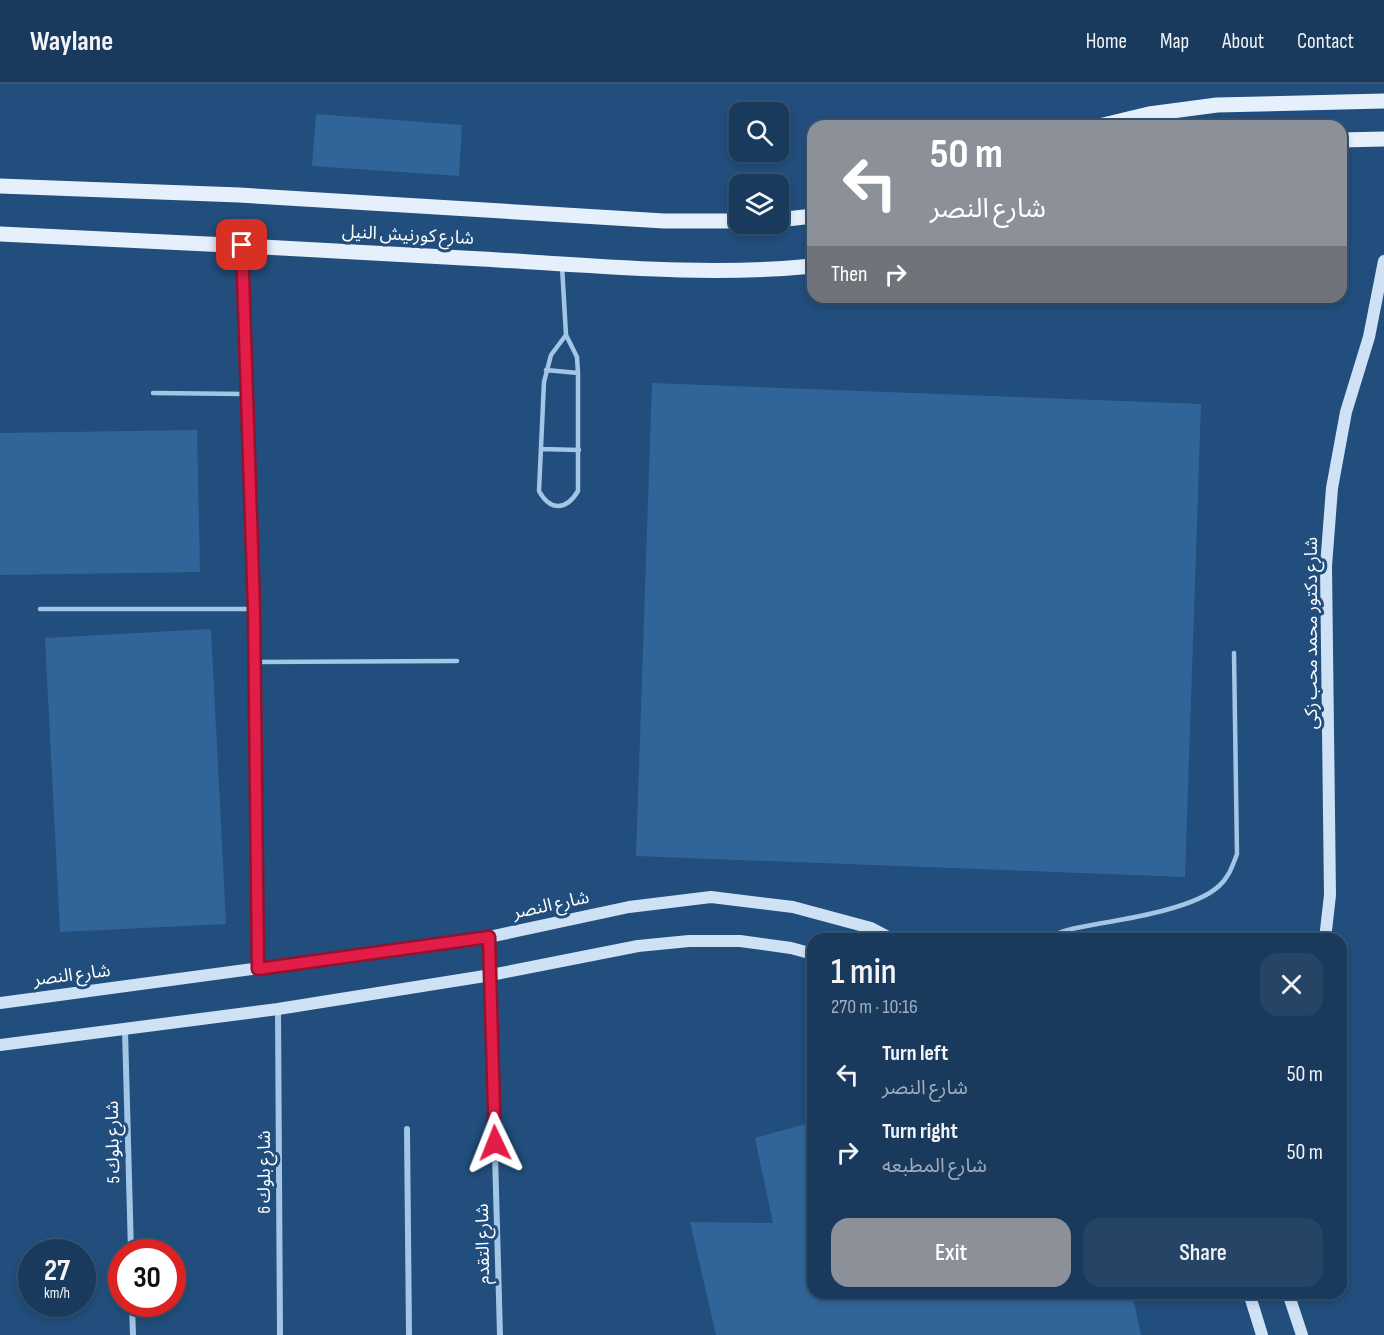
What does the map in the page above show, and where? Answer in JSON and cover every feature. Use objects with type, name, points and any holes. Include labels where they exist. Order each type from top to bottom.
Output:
[{"type":"main road","points":[[1124,120],[1149,114],[1217,105],[1384,101]]},
{"type":"main road","points":[[1347,140],[1384,140]]},
{"type":"main road","name":"شارع كورنيش النيل","points":[[0,186],[239,195],[663,221],[729,221]]},
{"type":"main road","points":[[789,219],[807,217]]},
{"type":"main road","name":"شارع كورنيش النيل","points":[[0,234],[242,245],[657,269],[768,271],[807,267]]},
{"type":"main road","name":"شارع دكتور محمد محب زكى","points":[[1326,933],[1329,895],[1326,566],[1332,488],[1346,412],[1369,337],[1384,261]]},
{"type":"main road","name":"شارع النصر","points":[[0,1003],[489,937],[629,907],[711,897],[793,907],[871,928],[880,933]]},
{"type":"main road","points":[[0,1045],[278,1009],[491,975],[638,946],[689,941],[740,941],[807,952]]},
{"type":"main road","points":[[1251,1299],[1262,1335]]},
{"type":"main road","points":[[1290,1299],[1302,1335]]},
{"type":"street","points":[[242,245],[254,609],[258,969]]},
{"type":"street","name":"شارع التقدم","points":[[489,937],[500,1335]]},
{"type":"street","name":"شارع بلوك 6","points":[[278,1009],[280,1335]]},
{"type":"street","name":"شارع بلوك 5","points":[[125,1030],[131,1239]]},
{"type":"street","points":[[407,1129],[409,1335]]},
{"type":"street","points":[[132,1317],[133,1335]]},
{"type":"lane","points":[[562,263],[566,335],[577,357],[579,450],[578,491],[573,501],[563,506],[553,505],[544,500],[539,490],[546,370],[551,355],[566,335]]},
{"type":"lane","points":[[546,370],[578,373]]},
{"type":"lane","points":[[153,393],[246,394]]},
{"type":"lane","points":[[540,449],[579,450]]},
{"type":"lane","points":[[40,609],[254,609]]},
{"type":"lane","points":[[1060,933],[1165,910],[1201,897],[1218,887],[1230,873],[1237,854],[1234,653]]},
{"type":"lane","points":[[254,662],[457,661]]},
{"type":"building","points":[[316,114],[462,125],[459,176],[312,166]]},
{"type":"building","points":[[652,383],[1201,404],[1185,877],[636,856]]},
{"type":"building","points":[[197,430],[200,572],[0,575],[0,433]]},
{"type":"building","points":[[211,629],[226,924],[60,932],[45,638]]},
{"type":"building","points":[[807,1124],[807,1299],[1133,1299],[1141,1335],[716,1335],[690,1222],[773,1223],[755,1138]]},
{"type":"route","points":[[242,245],[254,609],[258,969],[489,937],[495,1143]]}]
